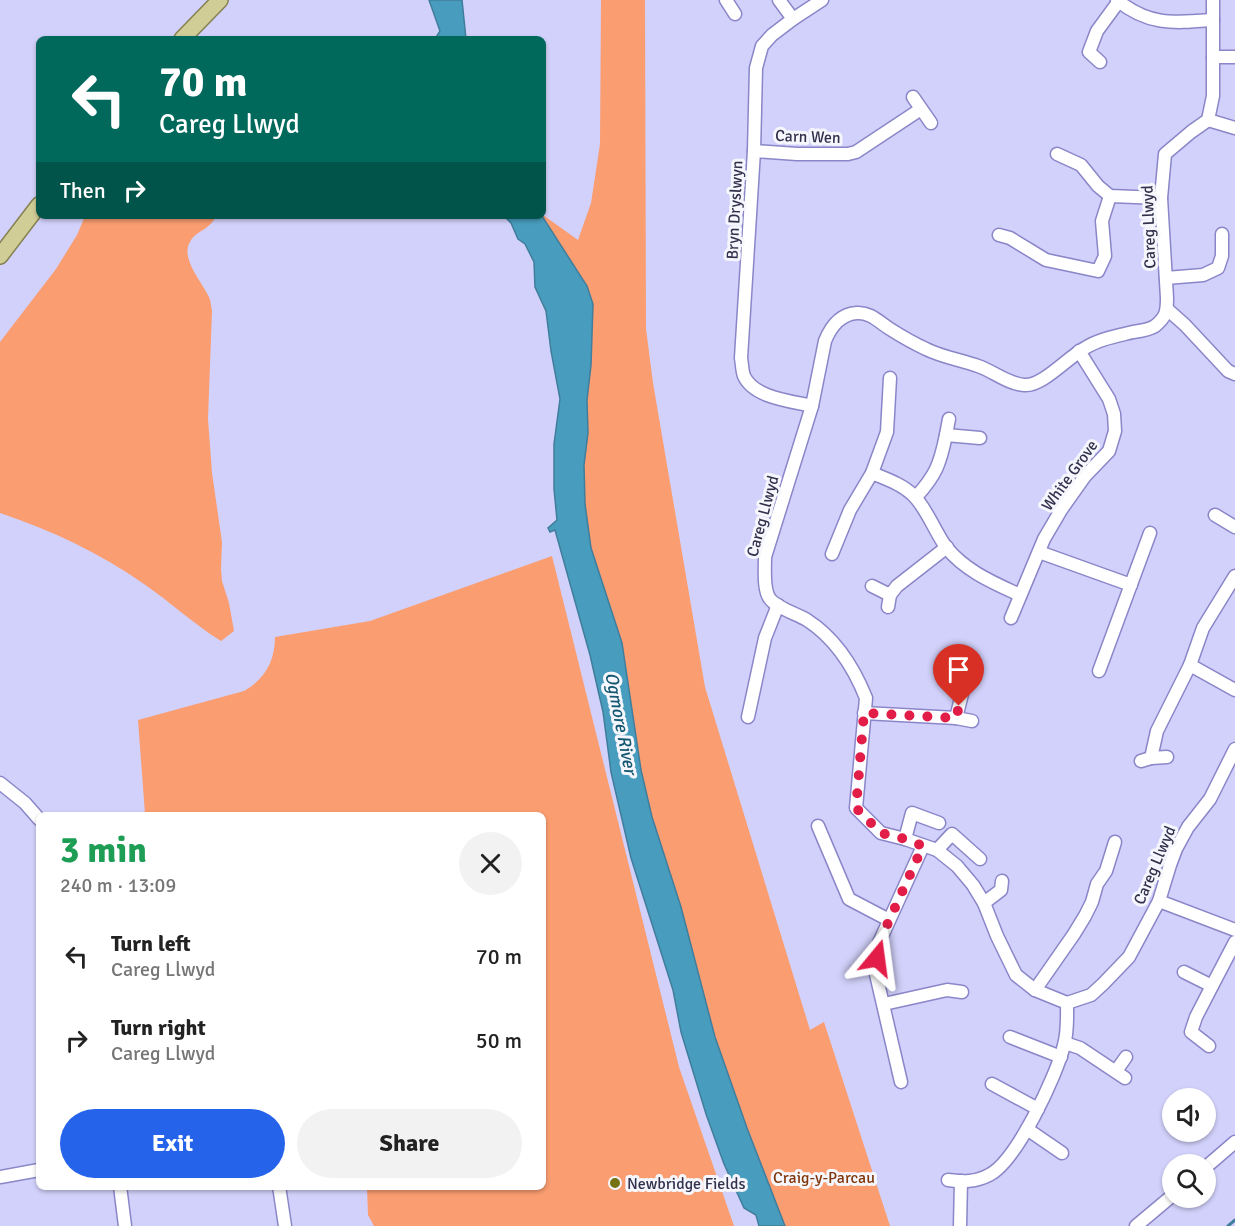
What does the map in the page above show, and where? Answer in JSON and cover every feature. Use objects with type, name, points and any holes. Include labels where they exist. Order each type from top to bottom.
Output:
[{"type":"main road","points":[[185,36],[220,0]]},
{"type":"main road","points":[[0,256],[36,209]]},
{"type":"street","points":[[726,0],[735,14]]},
{"type":"street","points":[[779,0],[793,19]]},
{"type":"street","name":"Bryn Dryslwyn","points":[[812,406],[758,392],[744,375],[741,358],[754,151],[756,68],[762,46],[772,35],[822,0]]},
{"type":"street","points":[[1213,0],[1213,96],[1208,120],[1235,128]]},
{"type":"street","points":[[1100,62],[1089,52],[1097,31],[1118,1],[1154,20],[1176,23],[1213,20]]},
{"type":"street","points":[[1213,57],[1235,57]]},
{"type":"street","points":[[914,97],[931,123]]},
{"type":"street","name":"Carn Wen","points":[[754,151],[797,154],[856,153],[921,109]]},
{"type":"street","name":"Careg Llwyd","points":[[778,605],[770,600],[767,591],[765,558],[812,406],[825,341],[836,321],[856,313],[865,314],[926,349],[976,365],[1016,384],[1027,386],[1046,378],[1088,346],[1152,328],[1164,317],[1167,309],[1161,198],[1165,154],[1208,120]]},
{"type":"street","points":[[1057,154],[1081,165],[1098,186],[1110,196],[1161,198]]},
{"type":"street","points":[[999,236],[1010,238],[1046,260],[1098,271],[1105,256],[1102,221],[1110,196]]},
{"type":"street","points":[[1166,278],[1203,274],[1218,267],[1222,256],[1222,234]]},
{"type":"street","points":[[1167,309],[1185,325],[1228,372],[1235,374]]},
{"type":"street","name":"White Grove","points":[[1011,618],[1044,539],[1085,476],[1108,451],[1115,431],[1114,414],[1108,399],[1079,351]]},
{"type":"street","points":[[832,554],[850,510],[872,473],[887,432],[890,378]]},
{"type":"street","points":[[916,497],[929,483],[940,462],[949,419]]},
{"type":"street","points":[[946,435],[980,438]]},
{"type":"street","points":[[872,473],[906,489],[916,497],[947,547],[960,561],[993,583],[1020,595]]},
{"type":"street","points":[[1215,515],[1235,527]]},
{"type":"street","points":[[1099,671],[1150,533]]},
{"type":"street","points":[[872,586],[889,601],[897,586],[947,547]]},
{"type":"street","points":[[1039,552],[1131,585]]},
{"type":"street","points":[[1167,757],[1146,759],[1157,731],[1190,665],[1203,628],[1235,576]]},
{"type":"street","points":[[748,717],[765,639],[778,605],[806,619],[820,630],[843,655],[866,698],[856,808],[881,833],[936,850],[957,866],[984,903],[1016,975],[1035,990],[1067,1003],[1067,1025],[1061,1057],[1027,1129],[1003,1164],[991,1174],[977,1180],[955,1181],[960,1226]]},
{"type":"street","points":[[1190,665],[1235,690]]},
{"type":"street","points":[[956,718],[962,694]]},
{"type":"street","points":[[864,713],[956,718],[972,721]]},
{"type":"street","name":"Careg Llwyd","points":[[1067,1003],[1091,994],[1129,957],[1159,901],[1176,849],[1188,827],[1210,799],[1235,749]]},
{"type":"street","points":[[0,783],[25,803],[36,816]]},
{"type":"street","points":[[905,839],[912,813],[939,823]]},
{"type":"street","points":[[818,825],[849,899],[889,920]]},
{"type":"street","points":[[936,850],[952,834],[980,859]]},
{"type":"street","points":[[1035,990],[1085,916],[1097,884],[1106,871],[1115,842]]},
{"type":"street","points":[[901,1082],[875,970],[878,945],[923,846]]},
{"type":"street","points":[[984,903],[1001,890],[1002,881]]},
{"type":"street","points":[[1159,901],[1235,930]]},
{"type":"street","points":[[1209,1046],[1191,1032],[1196,1017],[1235,942]]},
{"type":"street","points":[[1184,972],[1212,986]]},
{"type":"street","points":[[884,1004],[948,984],[962,992]]},
{"type":"street","points":[[1010,1037],[1061,1057]]},
{"type":"street","points":[[1065,1043],[1080,1048],[1120,1075],[1126,1057]]},
{"type":"street","points":[[992,1084],[1038,1109]]},
{"type":"street","points":[[1003,1106],[1009,1094]]},
{"type":"street","points":[[1027,1129],[1062,1153]]},
{"type":"street","points":[[1216,1158],[1235,1142]]},
{"type":"street","points":[[0,1177],[36,1171]]},
{"type":"street","points":[[120,1190],[125,1226]]},
{"type":"street","points":[[280,1190],[285,1226]]},
{"type":"street","points":[[1136,1226],[1162,1204]]},
{"type":"green space","name":"Craig-y-Parcau","points":[[601,0],[645,0],[646,329],[653,383],[705,687],[810,1030],[824,1022],[890,1226],[785,1226],[715,1037],[681,907],[652,817],[641,770],[622,643],[591,548],[585,504],[584,465],[591,365],[587,286],[544,219],[546,217],[578,240],[591,203],[600,144]]},
{"type":"green space","points":[[84,219],[214,219],[190,242],[188,255],[193,270],[209,297],[212,311],[208,419],[212,473],[222,542],[222,581],[234,631],[221,641],[144,584],[93,552],[0,513],[0,342],[56,269],[77,235]]},
{"type":"green space","name":"Newbridge Fields","points":[[552,556],[679,1067],[734,1226],[374,1226],[368,1215],[367,1190],[546,1190],[546,812],[145,812],[138,720],[244,691],[263,675],[271,661],[275,637],[370,621]]},
{"type":"water","points":[[429,0],[462,0],[466,36],[437,36],[440,31]]},
{"type":"water","name":"Ogmore River","points":[[507,219],[544,219],[587,286],[593,304],[591,365],[587,400],[588,433],[584,465],[585,504],[591,548],[622,643],[641,770],[652,817],[681,907],[715,1037],[785,1226],[759,1226],[756,1215],[744,1208],[724,1164],[681,1032],[673,990],[631,858],[611,772],[603,712],[590,655],[555,530],[550,532],[548,528],[557,520],[554,444],[560,399],[546,311],[535,287],[534,262],[525,244],[518,239]]},
{"type":"waterway","points":[[1228,1226],[1235,1220]]},
{"type":"place","name":"Newbridge Fields","points":[[615,1183]]},
{"type":"route","points":[[877,958],[878,945],[923,846],[881,833],[856,808],[864,713],[956,718],[959,706]]}]
